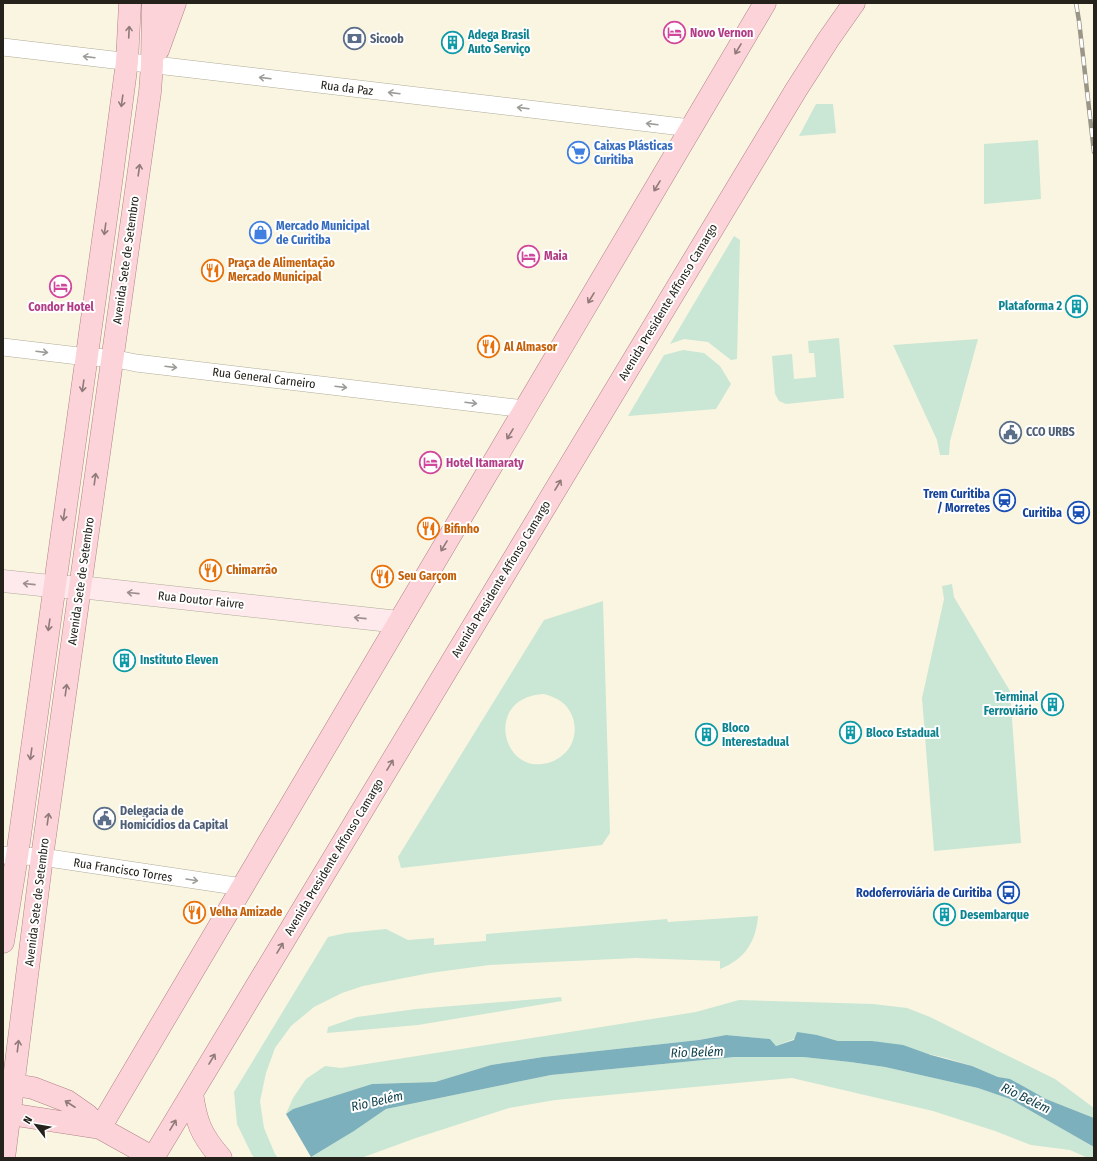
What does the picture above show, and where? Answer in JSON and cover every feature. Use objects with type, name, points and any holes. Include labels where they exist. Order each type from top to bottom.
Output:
[{"type":"main road","name":"Avenida Sete de Setembro","points":[[3,942],[10,855],[54,586],[127,62],[130,3]]},
{"type":"main road","name":"Avenida Sete de Setembro","points":[[4,1158],[8,1084],[42,858],[150,92],[153,3]]},
{"type":"main road","points":[[152,65],[175,3]]},
{"type":"main road","points":[[100,1128],[765,3]]},
{"type":"main road","name":"Avenida Presidente Affonso Camargo","points":[[153,1158],[792,97],[828,40],[854,3]]},
{"type":"main road","points":[[8,1084],[45,1092],[67,1101],[87,1115],[100,1128],[153,1158]]},
{"type":"main road","points":[[192,1093],[195,1111],[203,1136],[221,1158]]},
{"type":"main road","points":[[6,1113],[100,1128]]},
{"type":"street","name":"Rua da Paz","points":[[3,47],[691,128]]},
{"type":"street","name":"Rua General Carneiro","points":[[3,347],[87,357],[112,358],[136,363],[525,409]]},
{"type":"street","name":"Rua Doutor Faivre","points":[[3,581],[80,587],[399,622]]},
{"type":"street","name":"Rua Francisco Torres","points":[[10,855],[42,858],[242,887]]},
{"type":"green space","points":[[816,104],[833,104],[836,133],[799,136]]},
{"type":"green space","points":[[1038,140],[1041,199],[984,204],[984,144]]},
{"type":"green space","points":[[734,236],[740,240],[737,359],[731,360],[708,342],[684,339],[670,344]]},
{"type":"green space","points":[[839,338],[844,398],[786,404],[779,401],[775,394],[772,356],[792,354],[794,379],[816,377],[814,353],[809,353],[808,341]]},
{"type":"green space","points":[[978,339],[950,441],[949,455],[940,455],[937,440],[893,345]]},
{"type":"green space","points":[[683,350],[704,353],[720,366],[731,384],[716,409],[628,416],[664,355]]},
{"type":"green space","points":[[952,584],[954,597],[1010,691],[1021,843],[934,851],[922,698],[944,599],[942,586]]},
{"type":"green space","points":[[603,601],[610,833],[602,845],[401,868],[398,857],[544,620]],"holes":[[[544,694],[561,701],[568,708],[574,720],[575,727],[573,740],[566,752],[561,757],[549,763],[528,763],[517,756],[509,745],[506,732],[507,719],[513,707],[525,698]]]},
{"type":"green space","points":[[758,916],[755,934],[748,948],[736,960],[720,969],[720,961],[636,958],[489,965],[430,973],[363,986],[342,993],[314,1007],[291,1026],[275,1048],[266,1073],[260,1101],[264,1128],[278,1158],[255,1158],[252,1155],[237,1124],[234,1092],[328,937],[346,933],[386,929],[408,940],[434,938],[434,945],[486,941],[486,934],[667,919],[668,922]]},
{"type":"green space","points":[[561,997],[562,1001],[418,1025],[327,1033],[328,1027],[357,1017],[416,1009]]},
{"type":"green space","points":[[739,1000],[873,1004],[907,1008],[930,1017],[1055,1079],[1094,1108],[1094,1118],[1046,1099],[1010,1080],[946,1058],[872,1041],[838,1041],[817,1035],[794,1039],[776,1046],[770,1039],[726,1035],[699,1040],[543,1057],[491,1065],[435,1082],[372,1084],[293,1109],[286,1114],[293,1098],[306,1079],[325,1066],[341,1068],[696,1012]]},
{"type":"green space","points":[[734,1057],[803,1057],[850,1062],[885,1067],[978,1088],[1010,1099],[1094,1147],[1094,1158],[1088,1158],[1070,1150],[1031,1145],[995,1131],[933,1111],[792,1078],[555,1100],[509,1108],[416,1138],[361,1158],[311,1157],[354,1131],[386,1109],[551,1075]]},
{"type":"water","name":"Rio Belém","points":[[797,1032],[817,1035],[838,1041],[872,1041],[903,1045],[931,1055],[972,1066],[998,1077],[1010,1079],[1046,1099],[1094,1118],[1094,1147],[1010,1099],[978,1088],[885,1067],[803,1057],[734,1057],[551,1075],[386,1109],[354,1131],[311,1157],[286,1114],[293,1109],[372,1084],[435,1082],[491,1065],[543,1057],[699,1040],[726,1035],[770,1039],[776,1046],[794,1040]]},
{"type":"railway","points":[[1076,3],[1094,152]]},
{"type":"place","name":"Novo Vernon","points":[[675,33]]},
{"type":"place","name":"Sicoob","points":[[354,39]]},
{"type":"place","name":"Adega Brasil Auto Serviço","points":[[453,42]]},
{"type":"place","name":"Caixas Plásticas Curitiba","points":[[578,153]]},
{"type":"place","name":"Mercado Municipal de Curitiba","points":[[261,233]]},
{"type":"place","name":"Maia","points":[[529,256]]},
{"type":"place","name":"Praça de Alimentação Mercado Municipal","points":[[213,270]]},
{"type":"place","name":"Condor Hotel","points":[[61,286]]},
{"type":"place","name":"Plataforma 2","points":[[1077,306]]},
{"type":"place","name":"Al Almasor","points":[[489,347]]},
{"type":"place","name":"CCO URBS","points":[[1011,432]]},
{"type":"place","name":"Hotel Itamaraty","points":[[430,463]]},
{"type":"place","name":"Trem Curitiba / Morretes","points":[[1005,501]]},
{"type":"place","name":"Curitiba","points":[[1078,513]]},
{"type":"place","name":"Bifinho","points":[[428,529]]},
{"type":"place","name":"Chimarrão","points":[[210,570]]},
{"type":"place","name":"Seu Garçom","points":[[383,576]]},
{"type":"place","name":"Instituto Eleven","points":[[125,660]]},
{"type":"place","name":"Terminal Ferroviário","points":[[1053,704]]},
{"type":"place","name":"Bloco Estadual","points":[[850,733]]},
{"type":"place","name":"Bloco Interestadual","points":[[707,735]]},
{"type":"place","name":"Delegacia de Homicídios da Capital","points":[[105,818]]},
{"type":"place","name":"Rodoferroviária de Curitiba","points":[[1008,893]]},
{"type":"place","name":"Velha Amizade","points":[[195,912]]},
{"type":"place","name":"Desembarque","points":[[944,915]]}]
